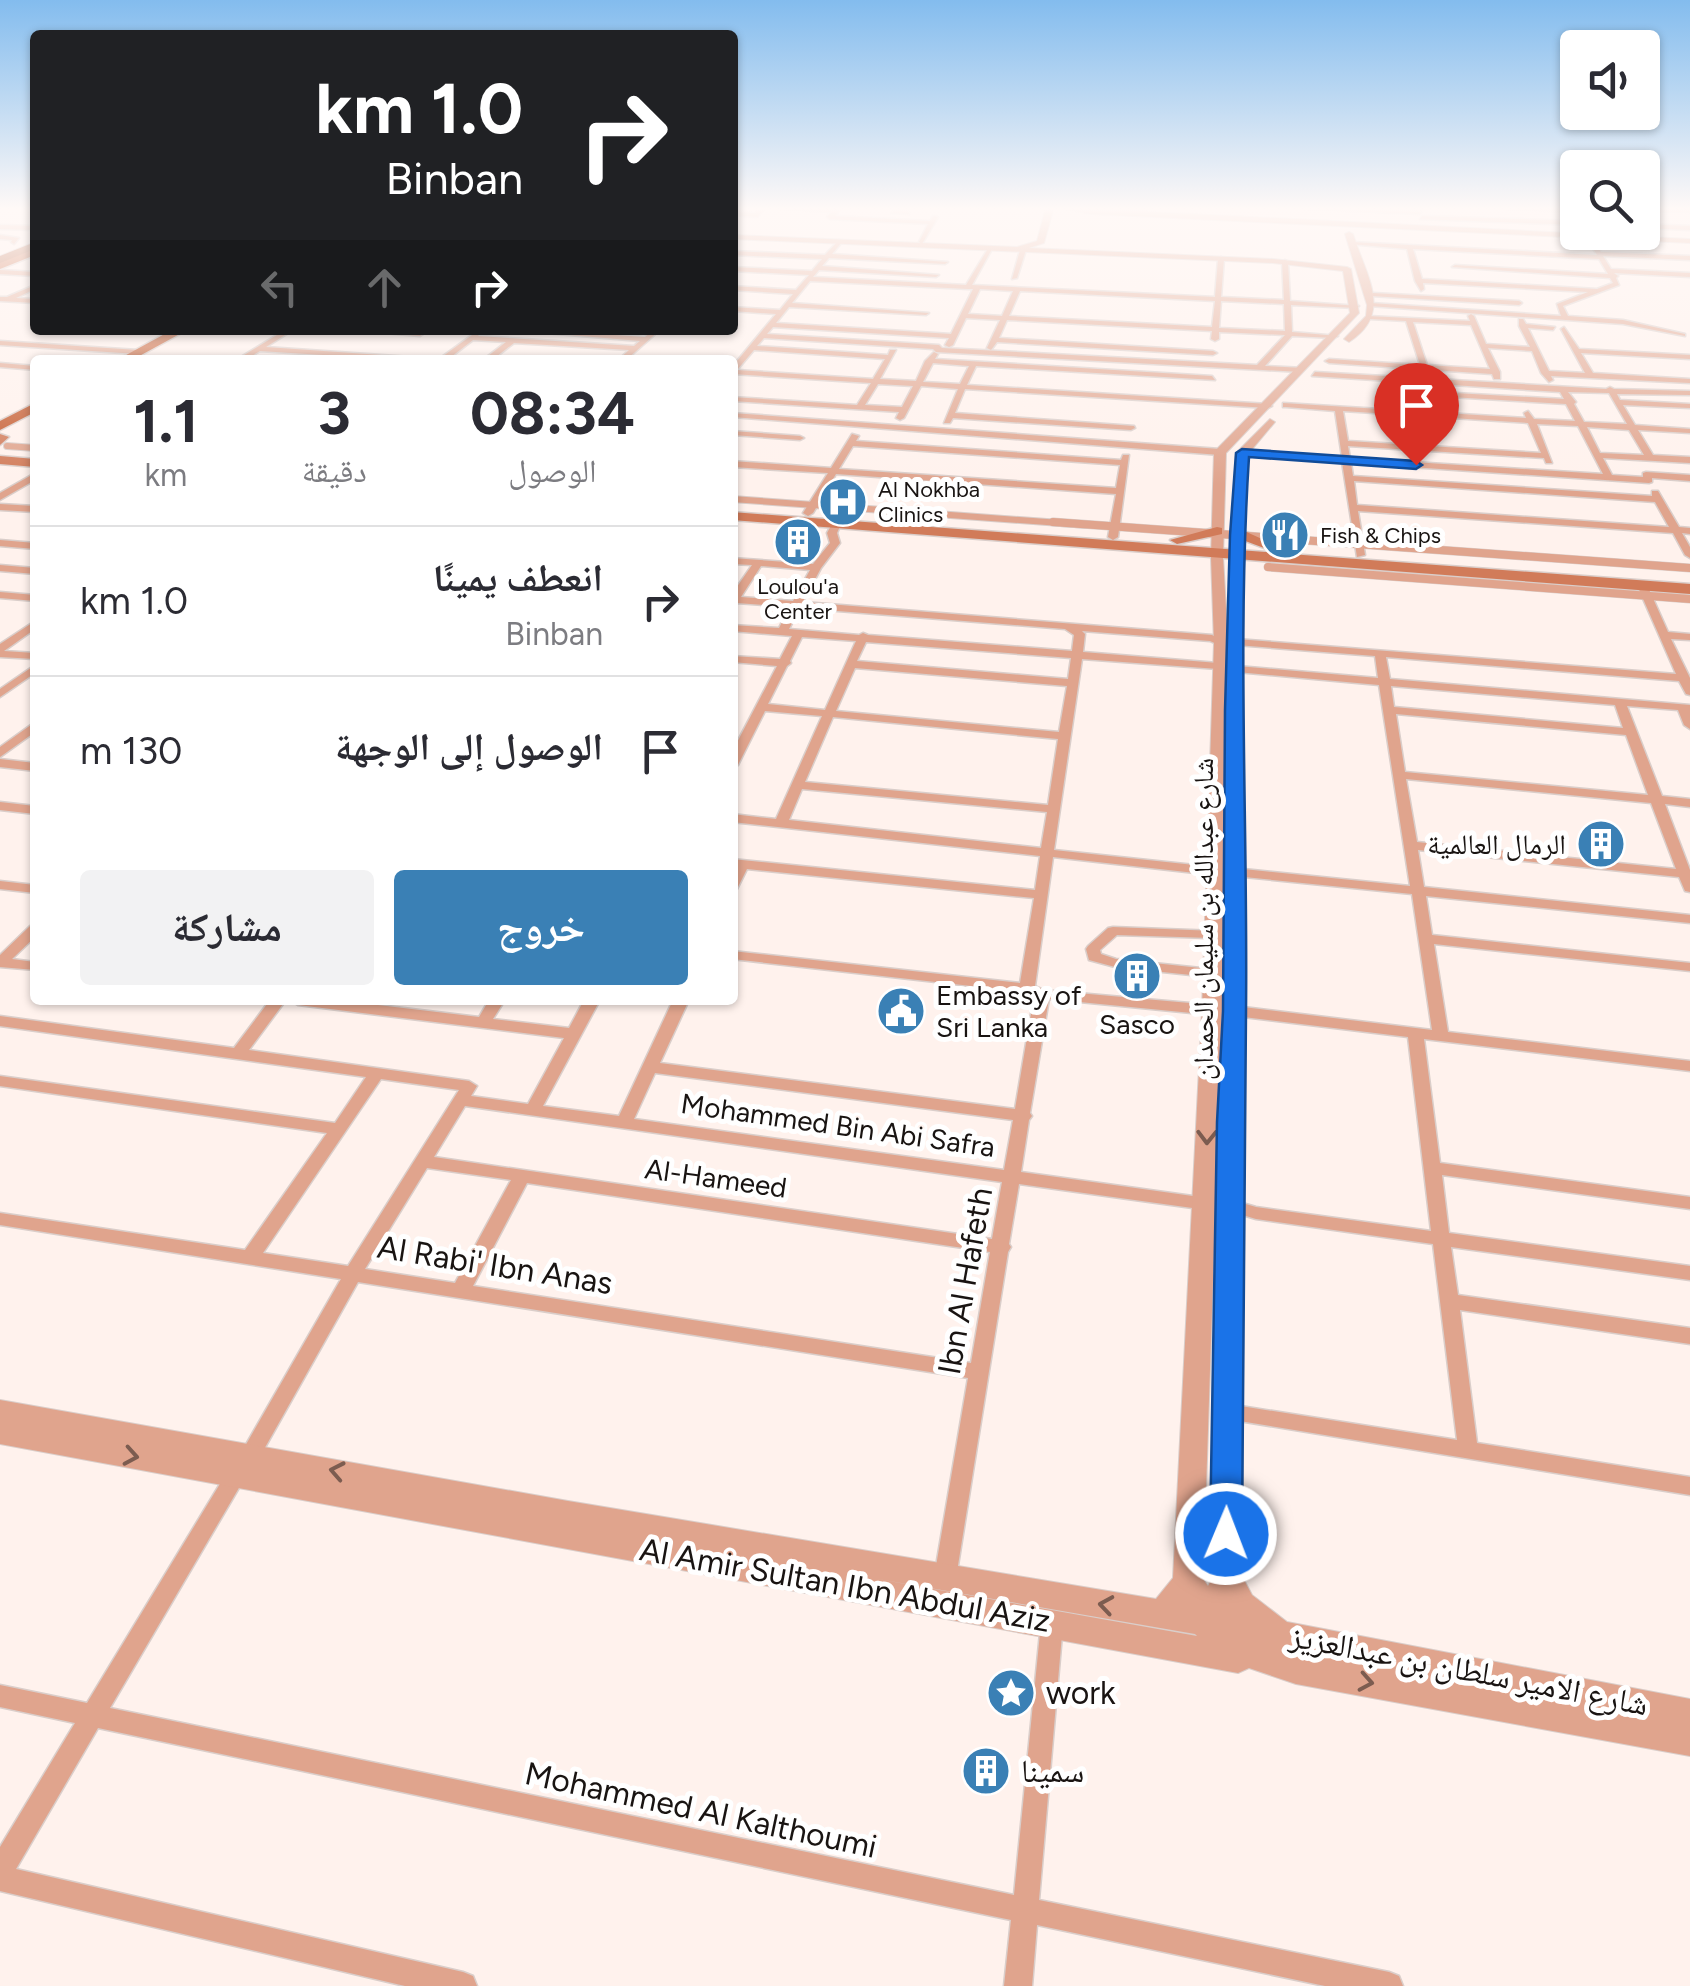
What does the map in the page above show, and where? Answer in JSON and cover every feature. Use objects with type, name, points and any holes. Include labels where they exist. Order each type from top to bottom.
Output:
[{"type":"main road","points":[[144,355],[176,335]]},
{"type":"main road","points":[[2,444],[30,413]]},
{"type":"main road","points":[[2,444],[30,424]]},
{"type":"main road","points":[[2,444],[30,450]]},
{"type":"main road","points":[[2,444],[30,460]]},
{"type":"main road","points":[[738,508],[810,509],[1113,532],[1172,545]]},
{"type":"main road","points":[[760,518],[821,518],[810,509]]},
{"type":"main road","points":[[738,516],[1172,545],[1227,545],[1276,558],[1644,590],[1690,589]]},
{"type":"main road","points":[[1276,558],[1360,550],[1690,578]]},
{"type":"street","points":[[3,300],[30,301]]},
{"type":"street","points":[[738,365],[792,300]]},
{"type":"street","points":[[894,430],[929,361],[954,336],[972,300]]},
{"type":"street","points":[[989,352],[1012,300]]},
{"type":"street","points":[[1213,402],[1218,300]]},
{"type":"street","points":[[1269,300],[1356,306]]},
{"type":"street","points":[[860,428],[1220,452],[1334,336],[1356,306],[1355,300]]},
{"type":"street","points":[[1368,300],[1370,306]]},
{"type":"street","points":[[1242,453],[1328,361],[1370,306],[1413,300]]},
{"type":"street","points":[[1455,300],[1519,303]]},
{"type":"street","points":[[1518,300],[1525,313],[1522,326],[1544,372],[1572,402],[1609,477]]},
{"type":"street","points":[[1566,318],[1560,306],[1577,300]]},
{"type":"street","points":[[1259,368],[1289,335],[1287,302]]},
{"type":"street","points":[[915,334],[931,304]]},
{"type":"street","points":[[1370,306],[1622,322],[1687,336]]},
{"type":"street","points":[[1370,306],[1409,320],[1473,322]]},
{"type":"street","points":[[738,308],[926,313]]},
{"type":"street","points":[[1470,312],[1499,386]]},
{"type":"street","points":[[964,316],[1334,336]]},
{"type":"street","points":[[1409,320],[1424,368]]},
{"type":"street","points":[[771,325],[954,336]]},
{"type":"street","points":[[1522,326],[1687,336]]},
{"type":"street","points":[[1564,329],[1590,375]]},
{"type":"street","points":[[248,355],[282,335]]},
{"type":"street","points":[[389,355],[419,335]]},
{"type":"street","points":[[446,355],[475,335]]},
{"type":"street","points":[[601,335],[646,338]]},
{"type":"street","points":[[627,355],[650,335]]},
{"type":"street","points":[[762,336],[1301,370]]},
{"type":"street","points":[[471,338],[634,348]]},
{"type":"street","points":[[995,340],[1213,353]]},
{"type":"street","points":[[494,355],[512,341]]},
{"type":"street","points":[[0,343],[131,355]]},
{"type":"street","points":[[860,407],[898,344]]},
{"type":"street","points":[[1486,346],[1532,348]]},
{"type":"street","points":[[752,348],[890,357]]},
{"type":"street","points":[[258,349],[343,355]]},
{"type":"street","points":[[1577,351],[1690,357]]},
{"type":"street","points":[[929,361],[1212,378]]},
{"type":"street","points":[[1328,361],[1496,372]]},
{"type":"street","points":[[941,434],[973,364]]},
{"type":"street","points":[[0,365],[30,368]]},
{"type":"street","points":[[738,372],[1268,406]]},
{"type":"street","points":[[1544,372],[1690,381]]},
{"type":"street","points":[[1315,374],[1690,394]]},
{"type":"street","points":[[1377,378],[1389,413]]},
{"type":"street","points":[[1610,389],[1650,458]]},
{"type":"street","points":[[1383,391],[1572,402]]},
{"type":"street","points":[[1135,398],[1113,532],[1227,545],[1690,568]]},
{"type":"street","points":[[738,399],[904,410]]},
{"type":"street","points":[[1523,399],[1554,474]]},
{"type":"street","points":[[738,412],[748,400]]},
{"type":"street","points":[[1618,402],[1690,406]]},
{"type":"street","points":[[1286,405],[1690,431]]},
{"type":"street","points":[[1339,410],[1360,550]]},
{"type":"street","points":[[738,415],[862,424],[810,509],[738,500]]},
{"type":"street","points":[[950,416],[1130,428]]},
{"type":"street","points":[[782,468],[811,421]]},
{"type":"street","points":[[738,433],[800,438]]},
{"type":"street","points":[[850,442],[1125,463]]},
{"type":"street","points":[[1344,443],[1546,456]]},
{"type":"street","points":[[883,474],[898,446]]},
{"type":"street","points":[[1220,452],[1227,545]]},
{"type":"street","points":[[1242,453],[1648,480]]},
{"type":"street","name":"شارع عبدالله بن سليمان الحمدان","points":[[1224,871],[1211,934],[1210,972],[1223,1010],[1206,1204],[1188,1583],[1208,1625],[1229,1604],[1232,1206],[1223,1010],[1227,545],[1242,453]]},
{"type":"street","points":[[1597,454],[1690,460]]},
{"type":"street","points":[[738,464],[1118,491]]},
{"type":"street","points":[[1690,478],[1646,476],[1690,555]]},
{"type":"street","points":[[1350,478],[1658,499]]},
{"type":"street","points":[[0,497],[30,479]]},
{"type":"street","points":[[1603,496],[1617,526]]},
{"type":"street","points":[[0,506],[30,509]]},
{"type":"street","points":[[1355,508],[1690,531]]},
{"type":"street","points":[[782,633],[816,567],[835,543],[832,533],[836,524]]},
{"type":"street","points":[[0,543],[30,546]]},
{"type":"street","points":[[738,561],[816,567]]},
{"type":"street","points":[[738,593],[758,563]]},
{"type":"street","points":[[0,568],[30,571]]},
{"type":"street","points":[[1644,590],[1690,599]]},
{"type":"street","points":[[1644,590],[1690,692]]},
{"type":"street","points":[[0,594],[30,597]]},
{"type":"street","points":[[738,601],[1212,638],[1228,655],[1384,681],[1686,707],[1690,726]]},
{"type":"street","points":[[1065,627],[1080,634],[1076,654]]},
{"type":"street","points":[[0,651],[30,628]]},
{"type":"street","points":[[738,629],[1076,654],[1380,653],[1684,678]]},
{"type":"street","points":[[738,753],[799,632]]},
{"type":"street","points":[[1664,635],[1690,637]]},
{"type":"street","points":[[781,823],[862,636]]},
{"type":"street","points":[[0,651],[30,655]]},
{"type":"street","points":[[1380,653],[1441,1036]]},
{"type":"street","name":"Ibn Al Hafeth","points":[[946,1578],[1024,1116],[1038,894],[1076,654]]},
{"type":"street","points":[[738,659],[786,663]]},
{"type":"street","points":[[851,664],[1071,682]]},
{"type":"street","points":[[0,694],[30,672]]},
{"type":"street","points":[[1411,845],[1687,881],[1620,701]]},
{"type":"street","points":[[762,707],[1064,736]]},
{"type":"street","points":[[1389,710],[1631,732]]},
{"type":"street","points":[[0,753],[30,730]]},
{"type":"street","points":[[0,763],[30,766]]},
{"type":"street","points":[[1401,775],[1690,803]]},
{"type":"street","points":[[798,785],[1052,809]]},
{"type":"street","points":[[0,806],[30,809]]},
{"type":"street","points":[[738,819],[1690,919]]},
{"type":"street","points":[[738,864],[1038,894]]},
{"type":"street","points":[[0,885],[30,888]]},
{"type":"street","points":[[1210,972],[1115,963],[1094,957],[1093,949],[1112,930],[1211,934]]},
{"type":"street","points":[[1,962],[30,934]]},
{"type":"street","points":[[1425,939],[1690,968]]},
{"type":"street","points":[[738,956],[1690,1066]]},
{"type":"street","points":[[1,962],[30,965]]},
{"type":"street","points":[[237,1054],[274,1005]]},
{"type":"street","points":[[337,1005],[574,1034]]},
{"type":"street","points":[[483,1024],[494,1005]]},
{"type":"street","points":[[532,1111],[589,1005]]},
{"type":"street","points":[[624,1123],[679,1005]]},
{"type":"street","name":"Mohammed Bin Abi Safra","points":[[0,1021],[376,1075],[532,1111],[1206,1204]]},
{"type":"street","points":[[1415,1033],[1468,1450]]},
{"type":"street","points":[[652,1067],[1024,1116]]},
{"type":"street","points":[[250,1258],[376,1075]]},
{"type":"street","points":[[0,1081],[339,1130]]},
{"type":"street","points":[[463,1986],[0,1875],[8,1845],[93,1716],[354,1272],[466,1093]]},
{"type":"street","name":"Al-Hameed","points":[[422,1161],[1002,1247]]},
{"type":"street","points":[[1435,1168],[1690,1202]]},
{"type":"street","points":[[461,1290],[521,1177]]},
{"type":"street","points":[[1232,1206],[1256,1213],[1690,1272]]},
{"type":"street","name":"Al Rabi' Ibn Anas","points":[[0,1219],[980,1372]]},
{"type":"street","points":[[1450,1300],[1690,1336]]},
{"type":"street","name":"Al Amir Sultan Ibn Abdul Aziz","points":[[0,1411],[243,1465],[1052,1623],[1164,1629],[1208,1625],[1280,1634]]},
{"type":"street","points":[[1228,1412],[1690,1486]]},
{"type":"street","name":"Al Amir Sultan Ibn Abdul Aziz","points":[[0,1433],[243,1465],[946,1578],[1164,1629],[1307,1671],[1690,1740]]},
{"type":"street","points":[[1164,1629],[1188,1583],[1200,1600],[1214,1603],[1228,1579]]},
{"type":"street","name":"شارع الامير سلطان بن عبدالعزيز","points":[[1228,1579],[1241,1605],[1280,1634],[1690,1714]]},
{"type":"street","points":[[1018,1986],[1052,1623]]},
{"type":"street","points":[[1208,1625],[1238,1650],[1307,1671]]},
{"type":"street","name":"Mohammed Al Kalthoumi","points":[[0,1696],[1388,1986]]},
{"type":"place","name":"Al Nokhba Clinics","points":[[843,502]]},
{"type":"place","name":"Fish & Chips","points":[[1285,535]]},
{"type":"place","name":"Loulou'a Center","points":[[798,542]]},
{"type":"place","name":"الرمال العالمية","points":[[1601,844]]},
{"type":"place","name":"Sasco","points":[[1137,976]]},
{"type":"place","name":"Embassy of Sri Lanka","points":[[901,1011]]},
{"type":"place","name":"work","points":[[1011,1693]]},
{"type":"place","name":"سمينا","points":[[986,1771]]},
{"type":"route","points":[[1226,1534],[1230,1122],[1235,1011],[1234,710],[1242,453],[1416,465]]}]
